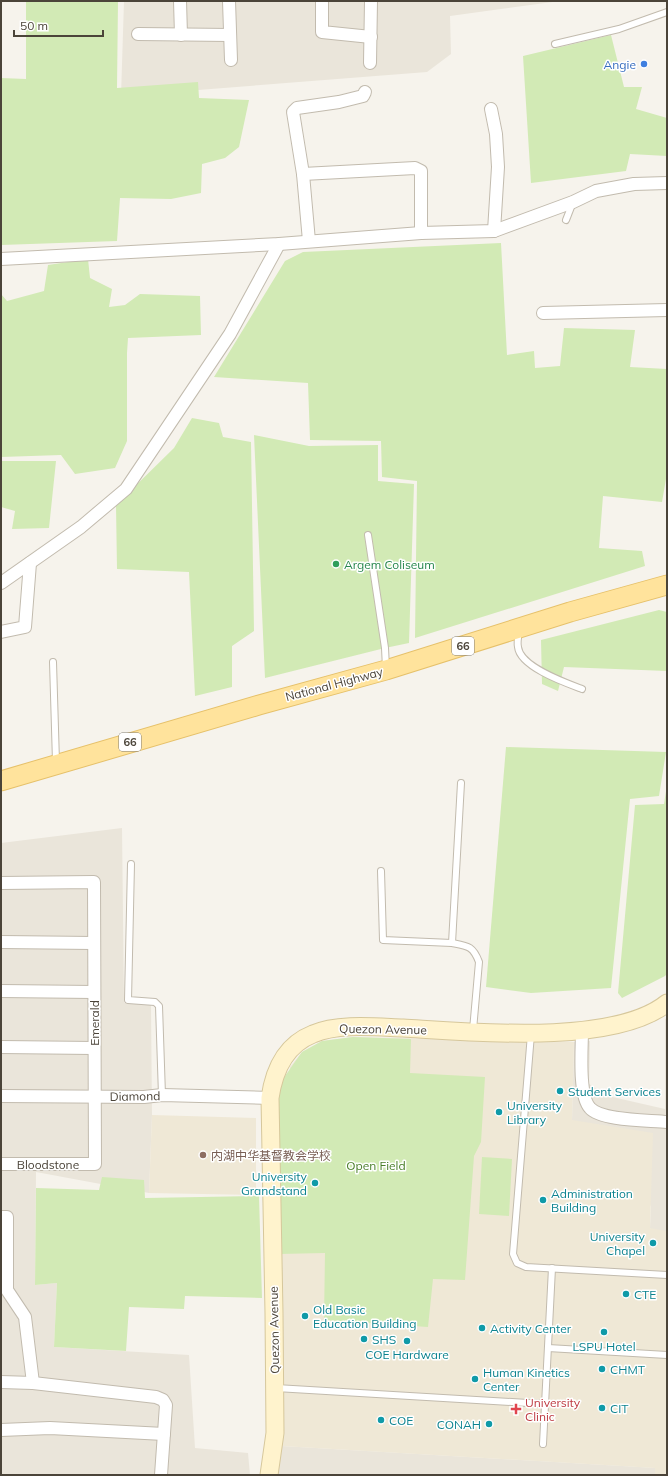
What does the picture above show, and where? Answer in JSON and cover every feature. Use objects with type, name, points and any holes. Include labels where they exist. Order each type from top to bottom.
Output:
[{"type":"main road","name":"National Highway","points":[[1,781],[259,705],[386,670],[519,628],[667,585]]},
{"type":"main road","points":[[648,590],[667,590]]},
{"type":"main road","name":"Quezon Avenue","points":[[269,1475],[275,1433],[270,1098],[276,1070],[282,1058],[296,1043],[312,1034],[347,1027],[531,1033],[582,1030],[634,1020],[653,1012],[667,1003]]},
{"type":"street","points":[[180,1],[181,34]]},
{"type":"street","points":[[229,1],[231,60]]},
{"type":"street","points":[[322,1],[322,32],[371,37]]},
{"type":"street","points":[[370,63],[371,1]]},
{"type":"street","points":[[138,34],[230,35]]},
{"type":"street","points":[[308,241],[303,174],[293,112],[297,108],[339,102],[363,96],[365,92]]},
{"type":"street","points":[[491,108],[496,134],[498,167],[494,231]]},
{"type":"street","points":[[303,174],[415,168],[421,171],[422,233]]},
{"type":"street","points":[[1,259],[279,244],[422,233],[494,231],[573,202],[596,191],[634,184],[667,183]]},
{"type":"street","points":[[1,584],[82,527],[126,488],[230,334],[279,244]]},
{"type":"street","points":[[543,313],[667,310]]},
{"type":"street","points":[[1,632],[25,627],[30,563]]},
{"type":"street","name":"Emerald","points":[[1,883],[94,882],[94,1164]]},
{"type":"street","points":[[1,942],[93,943]]},
{"type":"street","points":[[1,991],[94,992]]},
{"type":"street","points":[[582,1030],[582,1085],[585,1098],[590,1109],[604,1117],[667,1122]]},
{"type":"street","points":[[1,1047],[94,1048]]},
{"type":"street","name":"Diamond","points":[[1,1096],[144,1097],[162,1095],[270,1098]]},
{"type":"street","name":"Bloodstone","points":[[1,1164],[94,1164]]},
{"type":"street","points":[[1,1217],[7,1217],[8,1290],[26,1317],[33,1382]]},
{"type":"street","points":[[1,1382],[33,1382],[156,1397],[162,1400],[166,1406],[161,1475]]},
{"type":"street","points":[[1,1430],[50,1428],[164,1434]]},
{"type":"lane","points":[[554,44],[619,29],[667,12]]},
{"type":"lane","points":[[566,220],[573,202]]},
{"type":"lane","points":[[368,534],[386,670]]},
{"type":"lane","points":[[519,628],[518,649],[524,660],[554,679],[582,689]]},
{"type":"lane","points":[[53,662],[56,764]]},
{"type":"lane","points":[[452,942],[461,783]]},
{"type":"lane","points":[[131,864],[128,1000],[156,1002],[159,1006],[162,1095]]},
{"type":"lane","points":[[381,871],[383,940],[452,942],[466,945],[475,952],[479,962],[473,1032]]},
{"type":"lane","points":[[531,1033],[513,1254],[517,1263],[526,1267],[667,1275]]},
{"type":"lane","points":[[543,1444],[552,1268]]},
{"type":"lane","points":[[548,1348],[667,1354]]},
{"type":"lane","points":[[275,1388],[544,1404]]},
{"type":"shaded area","points":[[124,1],[560,1],[450,16],[451,54],[427,72],[121,96]]},
{"type":"shaded area","points":[[122,828],[124,1003],[151,1005],[152,1115],[149,1193],[36,1172],[35,1285],[57,1283],[54,1347],[189,1355],[195,1448],[248,1453],[250,1475],[1,1475],[1,843]]},
{"type":"shaded area","points":[[667,1018],[667,1240],[650,1228],[651,1206],[572,1120],[574,1042],[590,1041],[589,1084],[608,1096],[665,1109],[665,1019]]},
{"type":"shaded area","points":[[353,1037],[574,1042],[572,1120],[653,1133],[650,1228],[666,1231],[667,1240],[667,1475],[655,1475],[655,1468],[282,1446],[279,1254],[290,1067],[302,1052],[322,1041]]},
{"type":"shaded area","name":"内湖中华基督教会学校","points":[[152,1115],[256,1118],[256,1195],[149,1193]]},
{"type":"shaded area","points":[[282,1446],[656,1468],[655,1475],[277,1475]]},
{"type":"green space","points":[[26,1],[118,1],[117,88],[198,82],[199,98],[249,100],[239,147],[225,158],[202,164],[201,193],[171,199],[120,198],[117,241],[1,245],[1,78],[26,79]]},
{"type":"green space","points":[[611,35],[624,87],[642,87],[636,109],[667,118],[667,156],[630,154],[626,171],[531,183],[523,56]]},
{"type":"green space","points":[[501,243],[507,355],[534,351],[535,368],[560,366],[564,328],[635,330],[630,367],[667,369],[667,473],[662,502],[603,496],[599,548],[642,551],[645,566],[415,638],[417,481],[382,477],[381,441],[310,440],[308,383],[214,377],[285,261],[303,252]]},
{"type":"green space","points":[[88,259],[90,278],[112,289],[109,307],[125,305],[140,294],[200,296],[201,335],[128,338],[127,441],[115,468],[75,474],[61,455],[1,457],[1,294],[7,301],[44,291],[48,265]]},
{"type":"green space","points":[[192,418],[219,423],[223,437],[251,442],[254,631],[232,646],[232,687],[195,696],[189,572],[117,569],[116,505],[174,448]]},
{"type":"green space","name":"Argem Coliseum","points":[[254,435],[309,446],[378,445],[378,481],[414,484],[409,643],[265,678]]},
{"type":"green space","points":[[1,461],[56,461],[49,528],[12,529],[15,511],[1,507]]},
{"type":"green space","points":[[659,610],[667,612],[667,671],[564,667],[558,691],[542,684],[541,640]]},
{"type":"green space","points":[[506,747],[666,752],[659,796],[630,799],[611,988],[531,993],[486,987]]},
{"type":"green space","points":[[667,785],[667,974],[622,998],[618,993],[635,805],[664,804]]},
{"type":"green space","name":"Open Field","points":[[353,1037],[411,1039],[410,1073],[485,1077],[481,1142],[474,1156],[465,1280],[433,1279],[428,1327],[324,1320],[325,1253],[279,1254],[277,1105],[280,1083],[302,1052],[322,1041]]},
{"type":"green space","points":[[482,1157],[512,1159],[509,1216],[479,1214]]},
{"type":"green space","points":[[102,1177],[144,1180],[145,1198],[259,1196],[262,1298],[185,1296],[184,1309],[129,1307],[126,1351],[54,1347],[57,1283],[35,1285],[36,1188],[99,1190]]},
{"type":"place","name":"Angie","points":[[644,64]]},
{"type":"place","name":"Argem Coliseum","points":[[336,564]]},
{"type":"place","name":"Student Services","points":[[560,1091]]},
{"type":"place","name":"University Library","points":[[499,1112]]},
{"type":"place","name":"内湖中华基督教会学校","points":[[203,1155]]},
{"type":"place","name":"University Grandstand","points":[[315,1183]]},
{"type":"place","name":"Administration Building","points":[[543,1200]]},
{"type":"place","name":"University Chapel","points":[[653,1243]]},
{"type":"place","name":"CTE","points":[[626,1294]]},
{"type":"place","name":"Old Basic Education Building","points":[[305,1316]]},
{"type":"place","name":"Activity Center","points":[[482,1328]]},
{"type":"place","name":"LSPU Hotel","points":[[604,1332]]},
{"type":"place","name":"SHS","points":[[364,1339]]},
{"type":"place","name":"COE Hardware","points":[[407,1341]]},
{"type":"place","name":"CHMT","points":[[602,1369]]},
{"type":"place","name":"Human Kinetics Center","points":[[475,1379]]},
{"type":"place","name":"CIT","points":[[602,1408]]},
{"type":"place","name":"University Clinic","points":[[516,1409]]},
{"type":"place","name":"COE","points":[[381,1420]]},
{"type":"place","name":"CONAH","points":[[489,1424]]}]
